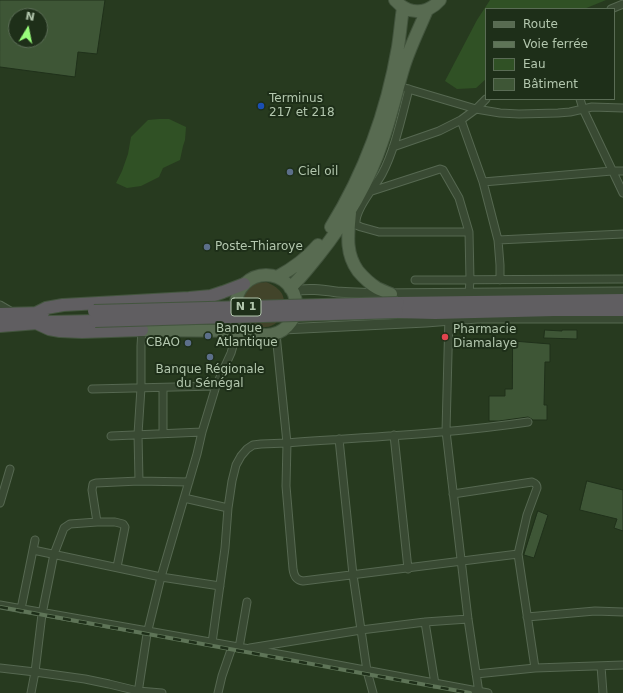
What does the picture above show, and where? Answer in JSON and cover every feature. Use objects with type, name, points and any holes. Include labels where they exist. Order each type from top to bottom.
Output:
[{"type":"highway","points":[[142,330],[82,332],[60,331],[49,329],[36,318],[46,308],[63,305],[211,296],[244,284]]},
{"type":"highway","name":"N 1","points":[[448,307],[623,300]]},
{"type":"highway","name":"N 1","points":[[0,326],[36,318],[395,303],[448,307],[623,310]]},
{"type":"highway","name":"N 1","points":[[0,314],[14,313],[36,318]]},
{"type":"main road","points":[[278,277],[308,256],[316,247],[346,202],[361,171],[386,101],[398,47],[399,4],[414,12],[427,10],[435,6],[440,0]]},
{"type":"main road","points":[[291,289],[328,244],[350,211],[369,177],[389,120],[404,88],[411,45],[427,10]]},
{"type":"main road","points":[[350,211],[348,247],[351,258],[365,280],[395,303]]},
{"type":"main road","points":[[142,330],[244,329],[258,334],[267,335],[279,331],[290,324],[296,308],[295,299],[291,289],[285,282],[278,277],[263,275],[254,277],[244,284],[237,295],[235,308],[244,329]]},
{"type":"street","points":[[613,8],[623,4]]},
{"type":"street","points":[[469,232],[379,232],[356,224],[361,207],[383,173],[393,147],[404,88],[476,109],[500,113],[558,113],[604,107],[623,108]]},
{"type":"street","points":[[393,147],[439,131],[461,120],[485,100]]},
{"type":"street","points":[[580,100],[583,109],[623,192]]},
{"type":"street","points":[[461,120],[483,182],[498,240],[500,280]]},
{"type":"street","points":[[372,191],[440,169],[443,170],[458,198],[469,232],[470,280],[468,294]]},
{"type":"street","points":[[483,182],[623,171]]},
{"type":"street","points":[[498,240],[623,234]]},
{"type":"street","points":[[415,280],[623,279]]},
{"type":"street","points":[[291,289],[311,289],[344,293],[395,303]]},
{"type":"street","points":[[518,554],[303,581],[296,578],[293,569],[286,486],[287,443],[278,352],[279,331],[342,327],[448,307],[468,294],[623,292]]},
{"type":"street","points":[[0,305],[14,313]]},
{"type":"street","points":[[448,307],[477,318],[623,318]]},
{"type":"street","points":[[448,307],[446,431],[468,619],[479,692]]},
{"type":"street","points":[[138,692],[148,631],[161,576],[197,454],[202,432],[216,386],[231,353],[235,339],[244,329]]},
{"type":"street","points":[[139,481],[138,434],[141,388],[142,330]]},
{"type":"street","points":[[92,389],[216,386]]},
{"type":"street","points":[[163,388],[163,433]]},
{"type":"street","points":[[212,643],[225,548],[228,508],[234,472],[241,456],[247,449],[261,444],[446,431],[528,422]]},
{"type":"street","points":[[111,436],[202,432]]},
{"type":"street","points":[[394,435],[408,569]]},
{"type":"street","points":[[339,439],[353,575],[367,671],[374,693]]},
{"type":"street","points":[[0,503],[10,469]]},
{"type":"street","points":[[97,522],[92,490],[93,484],[139,481],[189,482]]},
{"type":"street","points":[[453,494],[532,482],[537,485],[527,515],[518,554],[535,668]]},
{"type":"street","points":[[184,498],[228,508]]},
{"type":"street","points":[[31,693],[42,613],[54,554],[64,528],[70,524],[97,522],[115,522],[123,524],[125,527],[117,567]]},
{"type":"street","points":[[21,609],[35,540]]},
{"type":"street","points":[[33,550],[161,576],[220,586]]},
{"type":"street","points":[[218,693],[222,676],[238,648],[247,602]]},
{"type":"street","points":[[0,605],[488,693]]},
{"type":"street","points":[[527,617],[595,612],[623,612]]},
{"type":"street","points":[[238,648],[361,630],[425,622],[468,619]]},
{"type":"street","points":[[425,622],[435,684]]},
{"type":"street","points":[[476,674],[535,668],[623,665]]},
{"type":"street","points":[[601,666],[603,693]]},
{"type":"street","points":[[0,668],[103,682],[138,692],[162,693]]},
{"type":"shaded area","points":[[266,282],[274,286],[282,293],[284,310],[278,321],[273,325],[267,327],[255,326],[248,322],[243,315],[241,308],[244,292],[249,286],[256,283]]},
{"type":"water","points":[[490,0],[606,0],[586,8],[485,8],[485,80],[476,88],[457,89],[445,81],[477,20]]},
{"type":"water","points":[[169,119],[186,127],[185,140],[180,160],[163,168],[159,177],[141,186],[127,188],[116,183],[128,154],[131,137],[148,120]]},
{"type":"building","points":[[0,0],[105,0],[97,54],[78,52],[75,77],[0,67]]},
{"type":"building","points":[[545,330],[577,330],[577,339],[544,338]]},
{"type":"building","points":[[513,341],[550,344],[550,362],[545,362],[544,405],[547,405],[547,420],[533,420],[528,417],[489,421],[489,396],[505,396],[505,389],[512,389]]},
{"type":"building","points":[[587,481],[623,490],[623,531],[614,528],[617,519],[580,510]]},
{"type":"building","points":[[538,511],[548,515],[534,558],[524,555]]},
{"type":"railway","points":[[0,607],[470,693]]},
{"type":"place","name":"Terminus 217 et 218","points":[[261,106]]},
{"type":"place","name":"Ciel oil","points":[[290,172]]},
{"type":"place","name":"Poste-Thiaroye","points":[[207,247]]},
{"type":"place","name":"Banque Atlantique","points":[[208,336]]},
{"type":"place","name":"Pharmacie Diamalaye","points":[[445,337]]},
{"type":"place","name":"CBAO","points":[[188,343]]},
{"type":"place","name":"Banque Régionale du Sénégal","points":[[210,357]]}]
